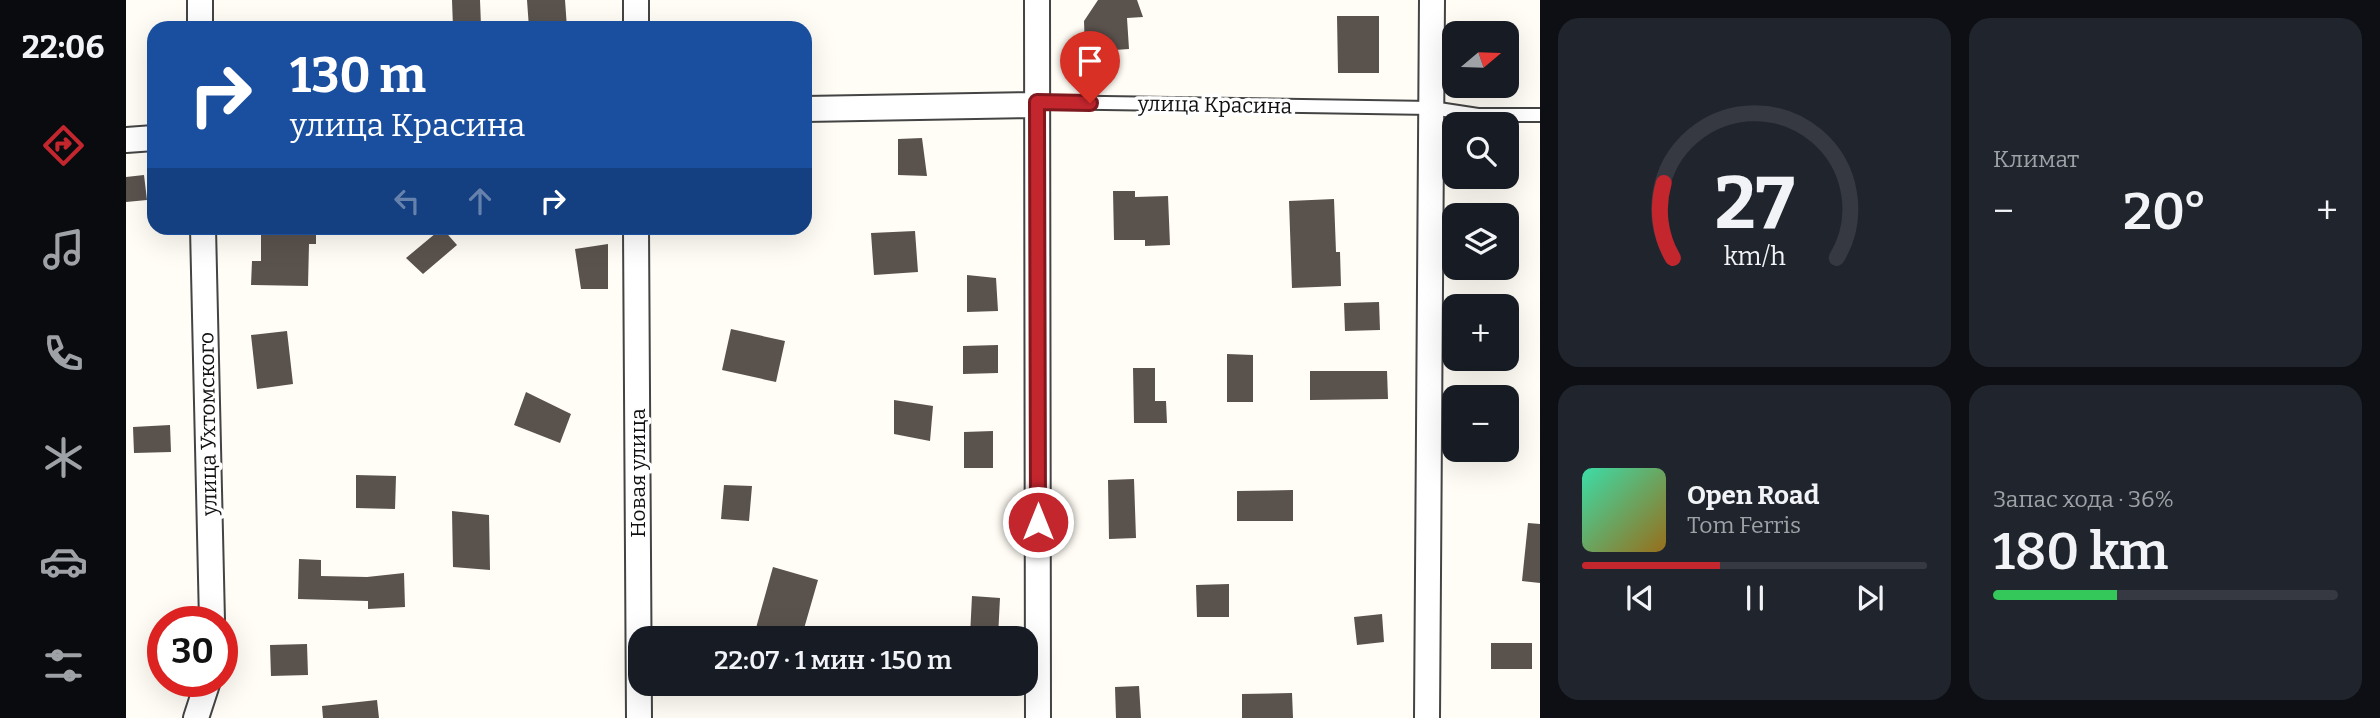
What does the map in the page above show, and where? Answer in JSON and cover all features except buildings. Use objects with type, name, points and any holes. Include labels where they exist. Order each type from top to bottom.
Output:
[{"type":"street","points":[[200,0],[200,21]]},
{"type":"street","points":[[636,0],[636,21]]},
{"type":"street","points":[[1037,0],[1038,718]]},
{"type":"street","points":[[1427,718],[1432,0]]},
{"type":"street","name":"улица Красина","points":[[812,109],[1028,105],[1037,102]]},
{"type":"street","points":[[126,140],[147,138]]},
{"type":"street","name":"улица Ухтомского","points":[[203,235],[212,606]]},
{"type":"street","name":"Новая улица","points":[[636,235],[639,718]]},
{"type":"street","points":[[196,718],[203,697]]},
{"type":"lane","name":"улица Красина","points":[[1037,102],[1432,108],[1478,115],[1540,115]]},
{"type":"route","points":[[1038,522],[1037,102],[1090,103]]}]
